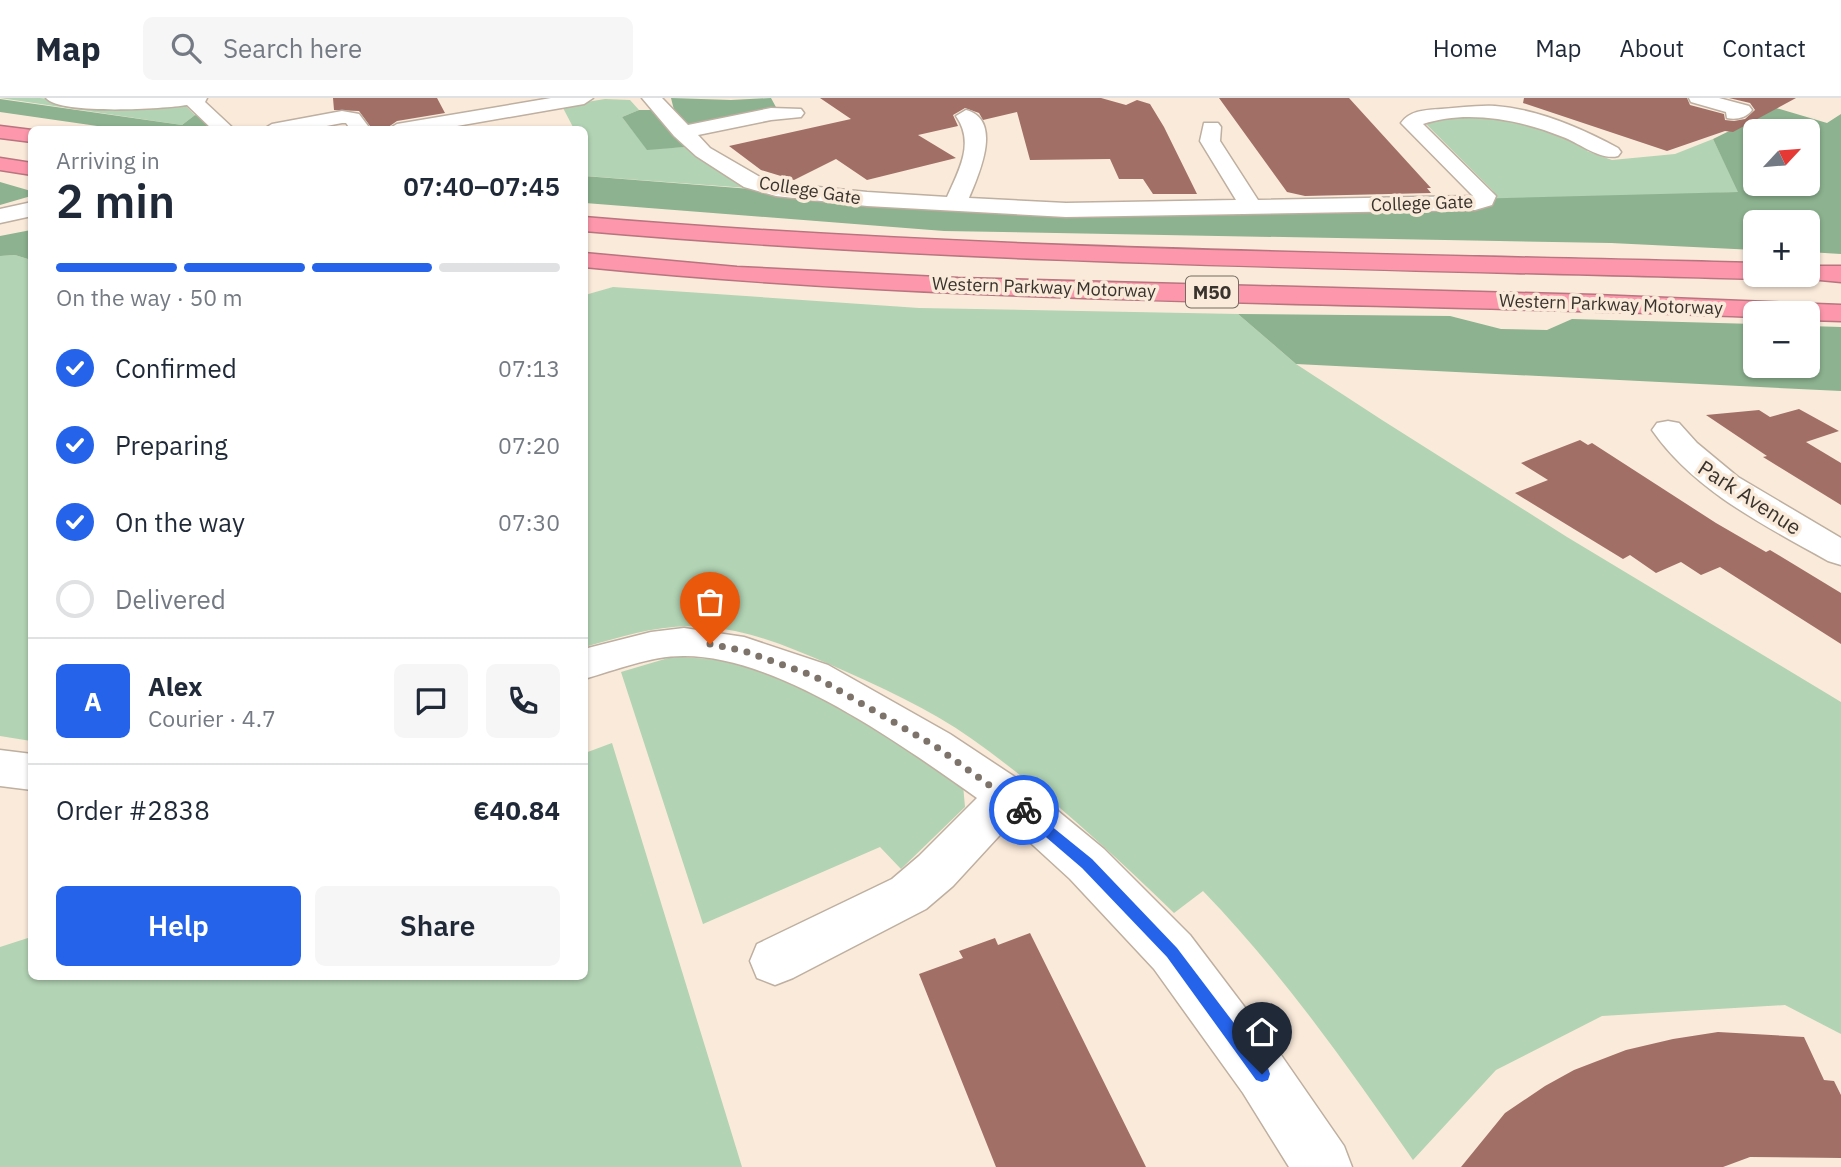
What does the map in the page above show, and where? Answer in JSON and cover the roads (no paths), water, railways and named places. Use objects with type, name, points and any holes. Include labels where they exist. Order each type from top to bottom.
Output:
[{"type":"highway","points":[[0,132],[28,136]]},
{"type":"highway","points":[[0,164],[28,168]]},
{"type":"highway","name":"Western Parkway Motorway","points":[[588,223],[759,239],[1000,251],[1743,271]]},
{"type":"highway","name":"Western Parkway Motorway","points":[[588,260],[737,275],[958,286],[1595,303],[1841,313]]},
{"type":"highway","points":[[1820,273],[1841,274]]},
{"type":"street","points":[[55,98],[110,105],[195,99],[221,126]]},
{"type":"street","points":[[419,126],[584,98]]},
{"type":"street","name":"College Gate","points":[[651,98],[703,152],[752,182],[776,188],[955,205],[1066,209],[1448,205],[1484,200],[1485,196],[1479,188],[1412,126],[1414,119],[1476,112],[1508,114],[1567,133],[1611,152]]},
{"type":"street","points":[[1698,98],[1742,110],[1734,114]]},
{"type":"street","points":[[264,126],[314,115],[348,103]]},
{"type":"street","points":[[681,132],[771,114],[794,113]]},
{"type":"street","points":[[314,115],[352,118],[357,126]]},
{"type":"street","points":[[955,205],[978,138],[973,122],[966,116]]},
{"type":"street","points":[[1211,127],[1210,141],[1251,206]]},
{"type":"street","points":[[0,216],[28,210]]},
{"type":"street","name":"Park Avenue","points":[[1668,429],[1690,456],[1714,477],[1841,553]]},
{"type":"street","points":[[588,663],[651,646],[684,642],[744,651],[814,676],[935,746],[1008,796],[1087,864],[1172,953],[1262,1074],[1323,1167]]},
{"type":"street","points":[[0,768],[28,772]]},
{"type":"street","points":[[775,961],[909,894],[964,843],[1008,796]]}]
